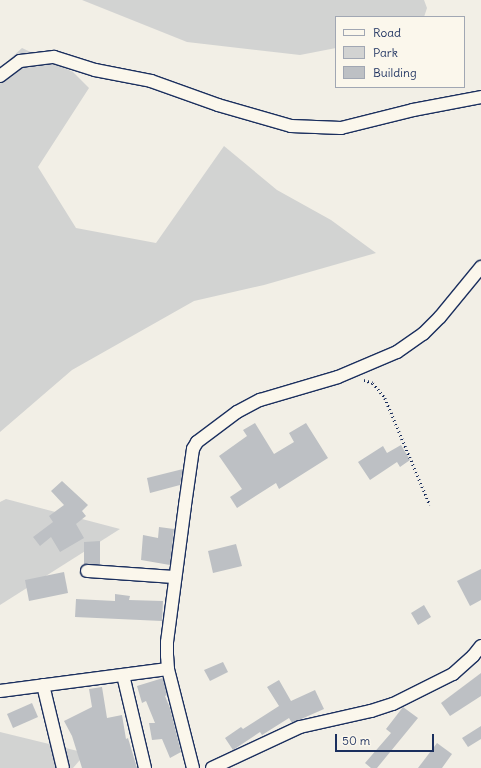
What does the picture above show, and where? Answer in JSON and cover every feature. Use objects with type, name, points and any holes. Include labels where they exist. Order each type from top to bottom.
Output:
[{"type":"street","points":[[0,76],[20,61],[54,57],[95,70],[151,81],[218,105],[291,126],[341,128],[413,110],[481,97]]},
{"type":"street","points":[[193,768],[168,669],[167,642],[193,449],[197,442],[237,412],[260,400],[338,377],[397,352],[423,334],[440,317],[481,267]]},
{"type":"street","points":[[86,571],[175,577]]},
{"type":"street","points":[[212,768],[300,727],[371,711],[392,704],[453,674],[473,656],[481,646]]},
{"type":"street","points":[[0,691],[168,669]]},
{"type":"street","points":[[123,675],[145,768]]},
{"type":"street","points":[[43,685],[63,768]]},
{"type":"path","points":[[359,379],[373,383],[385,398],[430,505]]},
{"type":"green space","points":[[82,0],[424,0],[427,8],[424,16],[335,16],[335,48],[300,55],[187,42]]},
{"type":"green space","points":[[22,48],[73,72],[89,88],[38,167],[76,228],[156,243],[224,146],[277,190],[331,220],[376,253],[264,285],[194,301],[72,370],[0,432],[0,68]]},
{"type":"green space","points":[[6,499],[120,529],[0,605],[0,502]]},
{"type":"green space","points":[[0,732],[86,753],[73,768],[0,768]]},
{"type":"building","points":[[255,423],[274,454],[294,442],[289,433],[306,423],[328,458],[279,489],[276,483],[237,508],[230,497],[242,489],[219,456],[247,436],[243,430]]},
{"type":"building","points":[[401,445],[410,460],[400,467],[397,462],[370,480],[358,462],[383,446],[387,453]]},
{"type":"building","points":[[183,469],[180,485],[150,493],[147,478]]},
{"type":"building","points":[[62,481],[88,505],[82,511],[86,516],[76,524],[84,538],[60,552],[51,537],[40,546],[33,537],[53,522],[49,516],[64,505],[51,491]]},
{"type":"building","points":[[159,527],[174,529],[170,565],[141,560],[143,535],[158,538]]},
{"type":"building","points":[[100,541],[100,564],[84,564],[84,542]]},
{"type":"building","points":[[236,544],[242,566],[213,573],[208,551]]},
{"type":"building","points":[[481,569],[481,600],[470,606],[457,581]]},
{"type":"building","points":[[64,572],[68,593],[29,601],[25,580]]},
{"type":"building","points":[[115,594],[130,596],[129,600],[163,601],[162,621],[75,617],[76,599],[115,601]]},
{"type":"building","points":[[424,605],[431,617],[418,625],[411,613]]},
{"type":"building","points":[[223,662],[228,672],[210,681],[204,670]]},
{"type":"building","points":[[481,673],[481,696],[450,716],[441,703]]},
{"type":"building","points":[[163,678],[167,695],[165,696],[170,708],[181,752],[170,758],[162,739],[152,740],[149,723],[155,723],[146,701],[142,703],[137,686]]},
{"type":"building","points":[[279,680],[291,701],[315,690],[324,709],[292,723],[289,718],[262,735],[260,732],[233,750],[225,738],[241,727],[243,729],[279,706],[267,687]]},
{"type":"building","points":[[102,687],[107,718],[122,715],[126,739],[128,738],[137,768],[82,768],[72,736],[64,721],[92,707],[89,689]]},
{"type":"building","points":[[32,703],[38,717],[13,728],[7,714]]},
{"type":"building","points":[[403,707],[418,718],[377,768],[371,768],[365,763],[391,733],[386,729]]},
{"type":"building","points":[[481,726],[481,739],[468,747],[462,738]]},
{"type":"building","points":[[437,743],[452,754],[442,768],[418,768]]}]
